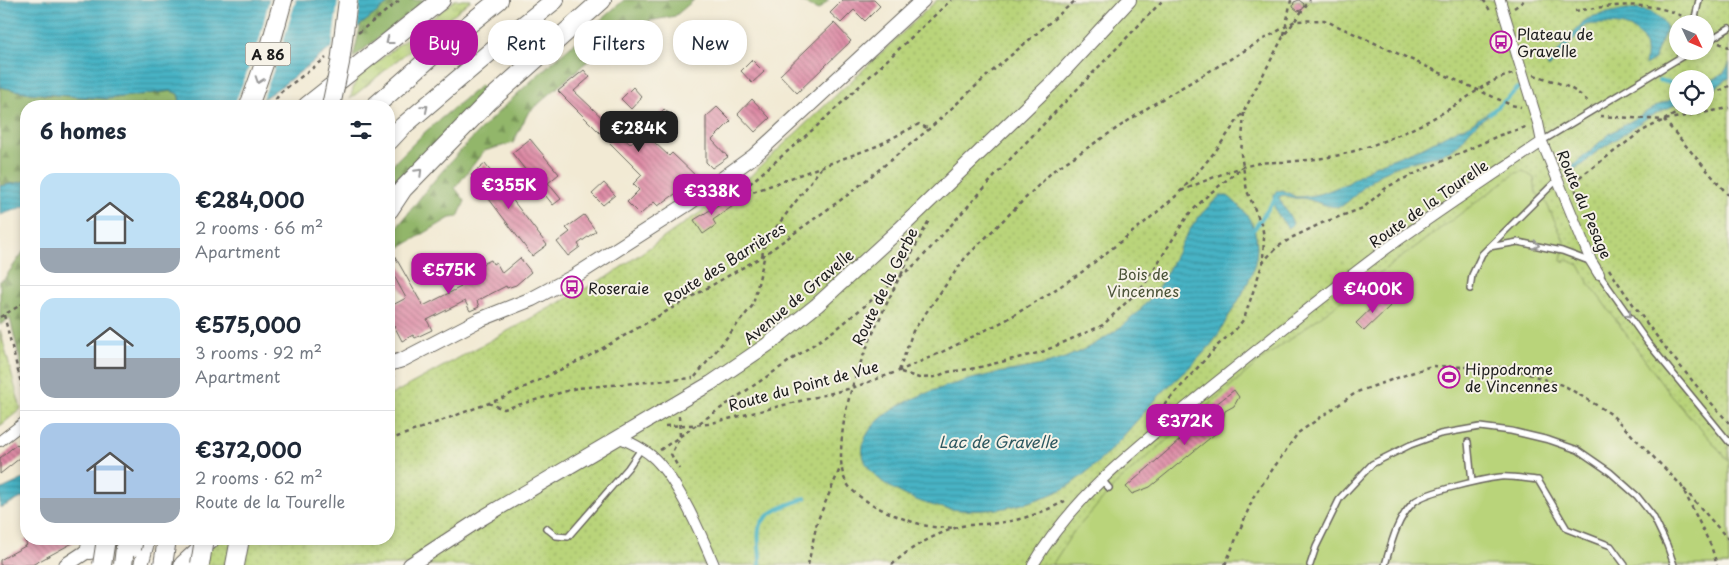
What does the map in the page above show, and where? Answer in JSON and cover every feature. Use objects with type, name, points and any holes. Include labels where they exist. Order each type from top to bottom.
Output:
[{"type":"highway","name":"A 86","points":[[251,100],[270,47],[283,0]]},
{"type":"highway","points":[[332,100],[340,63],[348,0]]},
{"type":"highway","points":[[315,100],[441,0]]},
{"type":"highway","points":[[382,100],[499,0]]},
{"type":"highway","points":[[395,135],[496,47],[555,0]]},
{"type":"highway","points":[[395,201],[403,188],[489,101],[602,0]]},
{"type":"highway","points":[[102,565],[106,545]]},
{"type":"highway","points":[[125,565],[136,545]]},
{"type":"highway","points":[[163,565],[166,545]]},
{"type":"highway","points":[[200,565],[203,545]]},
{"type":"highway","points":[[183,565],[205,545]]},
{"type":"highway","points":[[235,565],[239,545]]},
{"type":"street","points":[[395,362],[479,320],[532,299],[575,276],[689,204],[754,156],[924,0]]},
{"type":"street","name":"Avenue de Gravelle","points":[[410,565],[482,518],[674,406],[747,360],[818,305],[1052,83],[1129,0]]},
{"type":"street","name":"Route du Pesage","points":[[1499,1],[1538,123],[1542,142],[1591,261],[1599,274]]},
{"type":"street","name":"Route de la Tourelle","points":[[1033,565],[1063,520],[1106,484],[1173,418],[1313,305],[1387,249],[1542,142]]},
{"type":"street","points":[[0,441],[20,426]]},
{"type":"street","points":[[618,437],[654,458],[664,469],[700,532],[714,565]]},
{"type":"street","points":[[66,565],[89,545]]},
{"type":"street","points":[[138,545],[141,565]]},
{"type":"lane","points":[[1696,15],[1699,0]]},
{"type":"lane","points":[[1714,38],[1729,28]]},
{"type":"lane","name":"Route de la Tourelle","points":[[1542,142],[1676,60]]},
{"type":"lane","points":[[1470,289],[1472,275],[1478,261],[1488,248],[1557,180]]},
{"type":"lane","points":[[1488,248],[1518,242],[1562,251],[1591,261]]},
{"type":"lane","name":"Route du Pesage","points":[[1599,274],[1648,343],[1729,442]]},
{"type":"lane","points":[[1310,565],[1316,547],[1340,498],[1372,464],[1410,445],[1440,434],[1480,428],[1511,431],[1549,440],[1578,450],[1610,472],[1637,496],[1653,516],[1674,565]]},
{"type":"lane","points":[[1468,442],[1472,482]]},
{"type":"lane","points":[[546,528],[556,536],[568,536],[628,468],[641,449]]},
{"type":"lane","points":[[1385,565],[1396,527],[1415,502],[1440,491],[1472,482],[1501,477],[1538,480],[1567,529],[1611,546],[1625,565]]},
{"type":"path","points":[[730,188],[735,194],[747,186],[816,126],[951,0]]},
{"type":"path","name":"Route des Barrières","points":[[395,438],[500,398],[589,356],[761,257],[849,194],[929,129],[989,74],[1076,0]]},
{"type":"path","points":[[654,458],[659,450],[669,442],[680,437],[839,327],[918,262],[1012,157],[1163,0]]},
{"type":"path","points":[[1283,37],[1291,0]]},
{"type":"path","name":"Route du Point de Vue","points":[[664,426],[708,424],[852,388],[899,371],[968,340],[1006,320],[1050,293],[1115,247],[1180,191],[1217,149],[1244,111],[1283,37],[1310,0]]},
{"type":"path","points":[[1575,11],[1613,5],[1643,4],[1673,10],[1681,15]]},
{"type":"path","points":[[1244,166],[1208,195],[1188,216],[1144,285],[1103,325],[1042,352],[976,368],[919,378],[899,371],[913,331],[965,258],[1054,170],[1152,105],[1295,21],[1324,20],[1511,105],[1533,110]]},
{"type":"path","points":[[1180,191],[1244,166],[1260,163],[1310,160],[1354,151],[1425,122],[1497,78],[1522,72],[1562,82],[1586,100],[1600,116],[1664,120],[1729,108]]},
{"type":"path","points":[[1714,94],[1729,86]]},
{"type":"path","points":[[1144,427],[1218,345],[1236,330],[1244,319],[1263,262],[1264,237],[1262,226],[1247,191],[1241,154],[1244,111]]},
{"type":"path","points":[[1562,190],[1642,130],[1673,115]]},
{"type":"path","points":[[1664,120],[1729,196]]},
{"type":"path","points":[[1263,262],[1276,248],[1293,237],[1322,223],[1363,208],[1387,187],[1444,159],[1500,135],[1538,123]]},
{"type":"path","points":[[747,186],[753,192],[877,146],[920,124],[929,129]]},
{"type":"path","points":[[761,257],[765,242],[822,167]]},
{"type":"path","points":[[1573,182],[1582,208]]},
{"type":"path","name":"Route de la Gerbe","points":[[927,215],[929,219],[926,226],[866,349],[852,388],[841,439],[841,466],[847,484],[859,495],[886,512],[928,526],[956,528]]},
{"type":"path","points":[[691,383],[753,305],[765,254]]},
{"type":"path","points":[[1606,263],[1624,291],[1694,384],[1729,423]]},
{"type":"path","points":[[0,317],[20,306]]},
{"type":"path","points":[[4,316],[20,379]]},
{"type":"path","points":[[488,403],[504,409],[577,388],[694,378]]},
{"type":"path","points":[[674,406],[678,413],[680,437]]},
{"type":"path","points":[[808,565],[816,522],[841,466]]},
{"type":"path","points":[[1681,485],[1729,540]]},
{"type":"path","points":[[892,565],[901,556],[922,543],[956,528],[1006,522],[1043,512],[1066,500]]},
{"type":"green space","points":[[393,0],[426,0],[353,58],[361,24]]},
{"type":"green space","points":[[455,0],[471,0],[447,20],[430,20]]},
{"type":"green space","points":[[624,0],[694,0],[675,16],[655,20],[601,20]]},
{"type":"green space","points":[[797,0],[829,0],[818,10]]},
{"type":"green space","name":"Bois de Vincennes","points":[[937,0],[1729,0],[1729,565],[177,565],[197,545],[395,545],[395,393],[610,275],[745,181]]},
{"type":"green space","points":[[410,36],[410,50],[350,99],[356,79]]},
{"type":"green space","points":[[574,43],[574,65],[583,65],[528,113],[513,143],[484,151],[455,188],[465,201],[458,217],[450,218],[395,250],[395,230],[433,182],[484,126],[539,74],[549,65],[564,65],[564,52]]},
{"type":"green space","points":[[481,85],[488,93],[395,194],[395,162],[425,132]]},
{"type":"green space","points":[[0,87],[30,93],[107,99],[171,91],[178,94],[180,100],[20,100],[20,182],[0,186]]},
{"type":"green space","name":"Hippodrome de Vincennes","points":[[1523,171],[1534,178],[1536,193],[1546,202],[1564,241],[1561,261],[1564,262],[1565,259],[1579,265],[1588,282],[1670,394],[1729,461],[1729,565],[1052,565],[1072,534],[1119,481],[1260,361],[1516,173]]},
{"type":"green space","points":[[20,256],[20,360],[10,318],[0,325],[0,281],[4,279]]},
{"type":"green space","points":[[0,330],[20,410],[0,426]]},
{"type":"water","points":[[0,0],[393,0],[261,100],[180,100],[178,94],[171,91],[107,99],[30,93],[0,87]]},
{"type":"water","points":[[1626,9],[1655,14],[1667,28],[1655,59],[1645,65],[1645,45],[1636,31],[1620,25],[1594,24],[1586,25],[1549,68],[1547,65],[1584,21],[1594,16]]},
{"type":"water","points":[[1729,63],[1729,78],[1714,88],[1714,79],[1726,70]]},
{"type":"water","points":[[1669,100],[1669,108],[1650,116],[1594,154],[1584,164],[1569,172],[1568,170],[1609,134]]},
{"type":"water","points":[[1490,111],[1492,112],[1476,125],[1454,149],[1400,165],[1384,172],[1342,206],[1337,207],[1302,198],[1281,196],[1279,197],[1280,201],[1293,224],[1289,228],[1276,211],[1273,200],[1277,191],[1283,190],[1296,197],[1323,193],[1348,183],[1374,166],[1423,147],[1469,125]]},
{"type":"water","points":[[20,182],[20,208],[0,215],[0,186]]},
{"type":"water","name":"Lac de Gravelle","points":[[1220,196],[1228,196],[1236,203],[1247,215],[1254,229],[1257,253],[1251,276],[1210,346],[1160,395],[1123,437],[1082,476],[1065,488],[1020,505],[989,510],[969,510],[944,508],[913,499],[881,481],[870,469],[863,456],[864,441],[874,425],[884,416],[909,400],[953,384],[1059,360],[1085,349],[1121,327],[1142,308],[1156,290],[1193,225]]},
{"type":"water","points":[[20,481],[20,499],[0,508],[0,490]]},
{"type":"pier","points":[[269,0],[296,0],[278,58],[262,100],[236,100],[259,42]]},
{"type":"pier","points":[[338,0],[360,0],[357,30],[332,50]]},
{"type":"building","points":[[843,0],[874,0],[880,6],[865,21],[854,10],[841,23],[830,13]]},
{"type":"building","points":[[1299,0],[1304,4],[1303,9],[1298,11],[1293,7],[1294,2]]},
{"type":"building","points":[[834,23],[851,41],[797,93],[780,75]]},
{"type":"building","points":[[752,60],[764,72],[752,83],[741,71]]},
{"type":"building","points":[[584,70],[590,77],[574,91],[630,144],[664,109],[677,121],[654,142],[669,156],[672,153],[698,178],[658,206],[654,202],[640,215],[627,202],[639,190],[633,184],[642,175],[558,91]]},
{"type":"building","points":[[633,87],[642,97],[631,109],[621,99]]},
{"type":"building","points":[[752,99],[770,118],[755,132],[738,114]]},
{"type":"building","points":[[717,107],[731,121],[712,140],[728,157],[712,168],[706,162],[706,117]]},
{"type":"building","points":[[530,139],[559,174],[548,183],[561,199],[553,205],[512,153]]},
{"type":"building","points":[[485,164],[547,245],[532,256],[471,175]]},
{"type":"building","points":[[604,183],[615,195],[603,205],[592,194]]},
{"type":"building","points":[[728,199],[733,206],[713,220],[716,225],[703,234],[694,220]]},
{"type":"building","points":[[584,215],[596,231],[578,244],[580,247],[568,256],[557,242],[570,232],[566,228]]},
{"type":"building","points":[[395,257],[423,306],[461,287],[453,278],[491,260],[493,264],[496,262],[502,273],[520,258],[531,272],[516,285],[507,288],[506,286],[477,301],[479,307],[470,311],[465,301],[427,320],[432,330],[415,338],[413,335],[402,341],[395,328],[395,304],[406,298],[395,278]]},
{"type":"building","points":[[1382,298],[1390,306],[1364,331],[1356,323]]},
{"type":"building","points":[[1234,390],[1239,397],[1234,406],[1225,411],[1221,429],[1150,487],[1132,494],[1126,487],[1212,412],[1210,409]]},
{"type":"building","points":[[17,444],[20,448],[20,458],[0,474],[0,458]]},
{"type":"building","points":[[27,545],[69,545],[32,565],[0,565],[0,560]]},
{"type":"waterway","points":[[1659,80],[1669,83]]},
{"type":"waterway","points":[[1489,114],[1518,88]]},
{"type":"waterway","points":[[1254,229],[1276,198]]},
{"type":"waterway","points":[[760,565],[759,529],[762,522],[778,509],[805,498]]},
{"type":"place","name":"Plateau de Gravelle","points":[[1501,42]]},
{"type":"place","name":"Roseraie","points":[[572,287]]},
{"type":"place","name":"Hippodrome de Vincennes","points":[[1449,377]]}]
